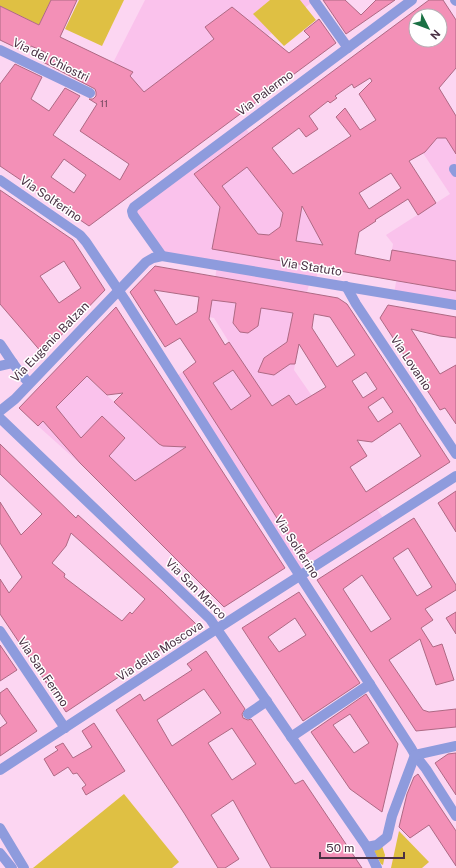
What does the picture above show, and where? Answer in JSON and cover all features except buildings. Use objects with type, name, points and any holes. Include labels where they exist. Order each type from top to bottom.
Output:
[{"type":"street","points":[[314,0],[348,48]]},
{"type":"street","name":"Via Palermo","points":[[162,256],[133,215],[132,211],[134,207],[412,0]]},
{"type":"street","name":"Via dei Chiostri","points":[[0,50],[90,93]]},
{"type":"street","name":"Via Solferino","points":[[0,180],[80,235],[86,242],[412,748],[415,755],[426,769],[456,816]]},
{"type":"street","name":"Via Statuto","points":[[162,256],[456,305]]},
{"type":"street","name":"Via Eugenio Balzan","points":[[0,411],[15,399],[146,262],[153,258],[162,256]]},
{"type":"street","name":"Via Lovanio","points":[[346,286],[356,304],[456,454]]},
{"type":"street","points":[[0,344],[18,373],[29,383]]},
{"type":"street","points":[[0,366],[13,363]]},
{"type":"street","name":"Via San Marco","points":[[0,418],[210,619],[366,847],[377,868]]},
{"type":"street","name":"Via della Moscova","points":[[0,770],[456,476]]},
{"type":"street","name":"Via San Fermo","points":[[0,632],[65,728]]},
{"type":"street","points":[[291,737],[370,684]]},
{"type":"street","points":[[248,714],[267,701]]},
{"type":"street","points":[[366,847],[377,845],[387,837],[392,816],[415,755],[456,746]]},
{"type":"street","points":[[0,828],[24,868]]},
{"type":"street","points":[[0,853],[12,868]]},
{"type":"shaded area","points":[[0,0],[51,0],[39,25],[0,6]]},
{"type":"shaded area","points":[[79,0],[124,0],[102,46],[65,29]]},
{"type":"shaded area","points":[[145,0],[315,0],[268,36],[256,25],[246,37],[234,67],[260,100],[243,112],[231,97],[93,102]]},
{"type":"shaded area","points":[[270,0],[300,0],[316,20],[284,46],[253,14]]},
{"type":"shaded area","points":[[456,117],[456,304],[394,294],[401,252],[392,250],[393,244],[386,235],[450,194],[423,153]]},
{"type":"shaded area","points":[[244,126],[284,180],[323,245],[316,280],[162,254],[131,210]]},
{"type":"shaded area","points":[[217,266],[310,281],[294,370],[312,396],[323,389],[367,456],[350,468],[385,521],[301,575],[175,377],[229,342],[214,318],[209,317]]},
{"type":"shaded area","points":[[81,371],[159,444],[163,446],[195,429],[285,568],[224,607],[85,468],[38,426],[80,383]]},
{"type":"shaded area","points":[[124,794],[179,862],[172,868],[33,868]]},
{"type":"shaded area","points":[[399,831],[429,862],[422,868],[391,868]]},
{"type":"shaded area","points":[[382,846],[385,855],[383,865],[374,851]]}]
